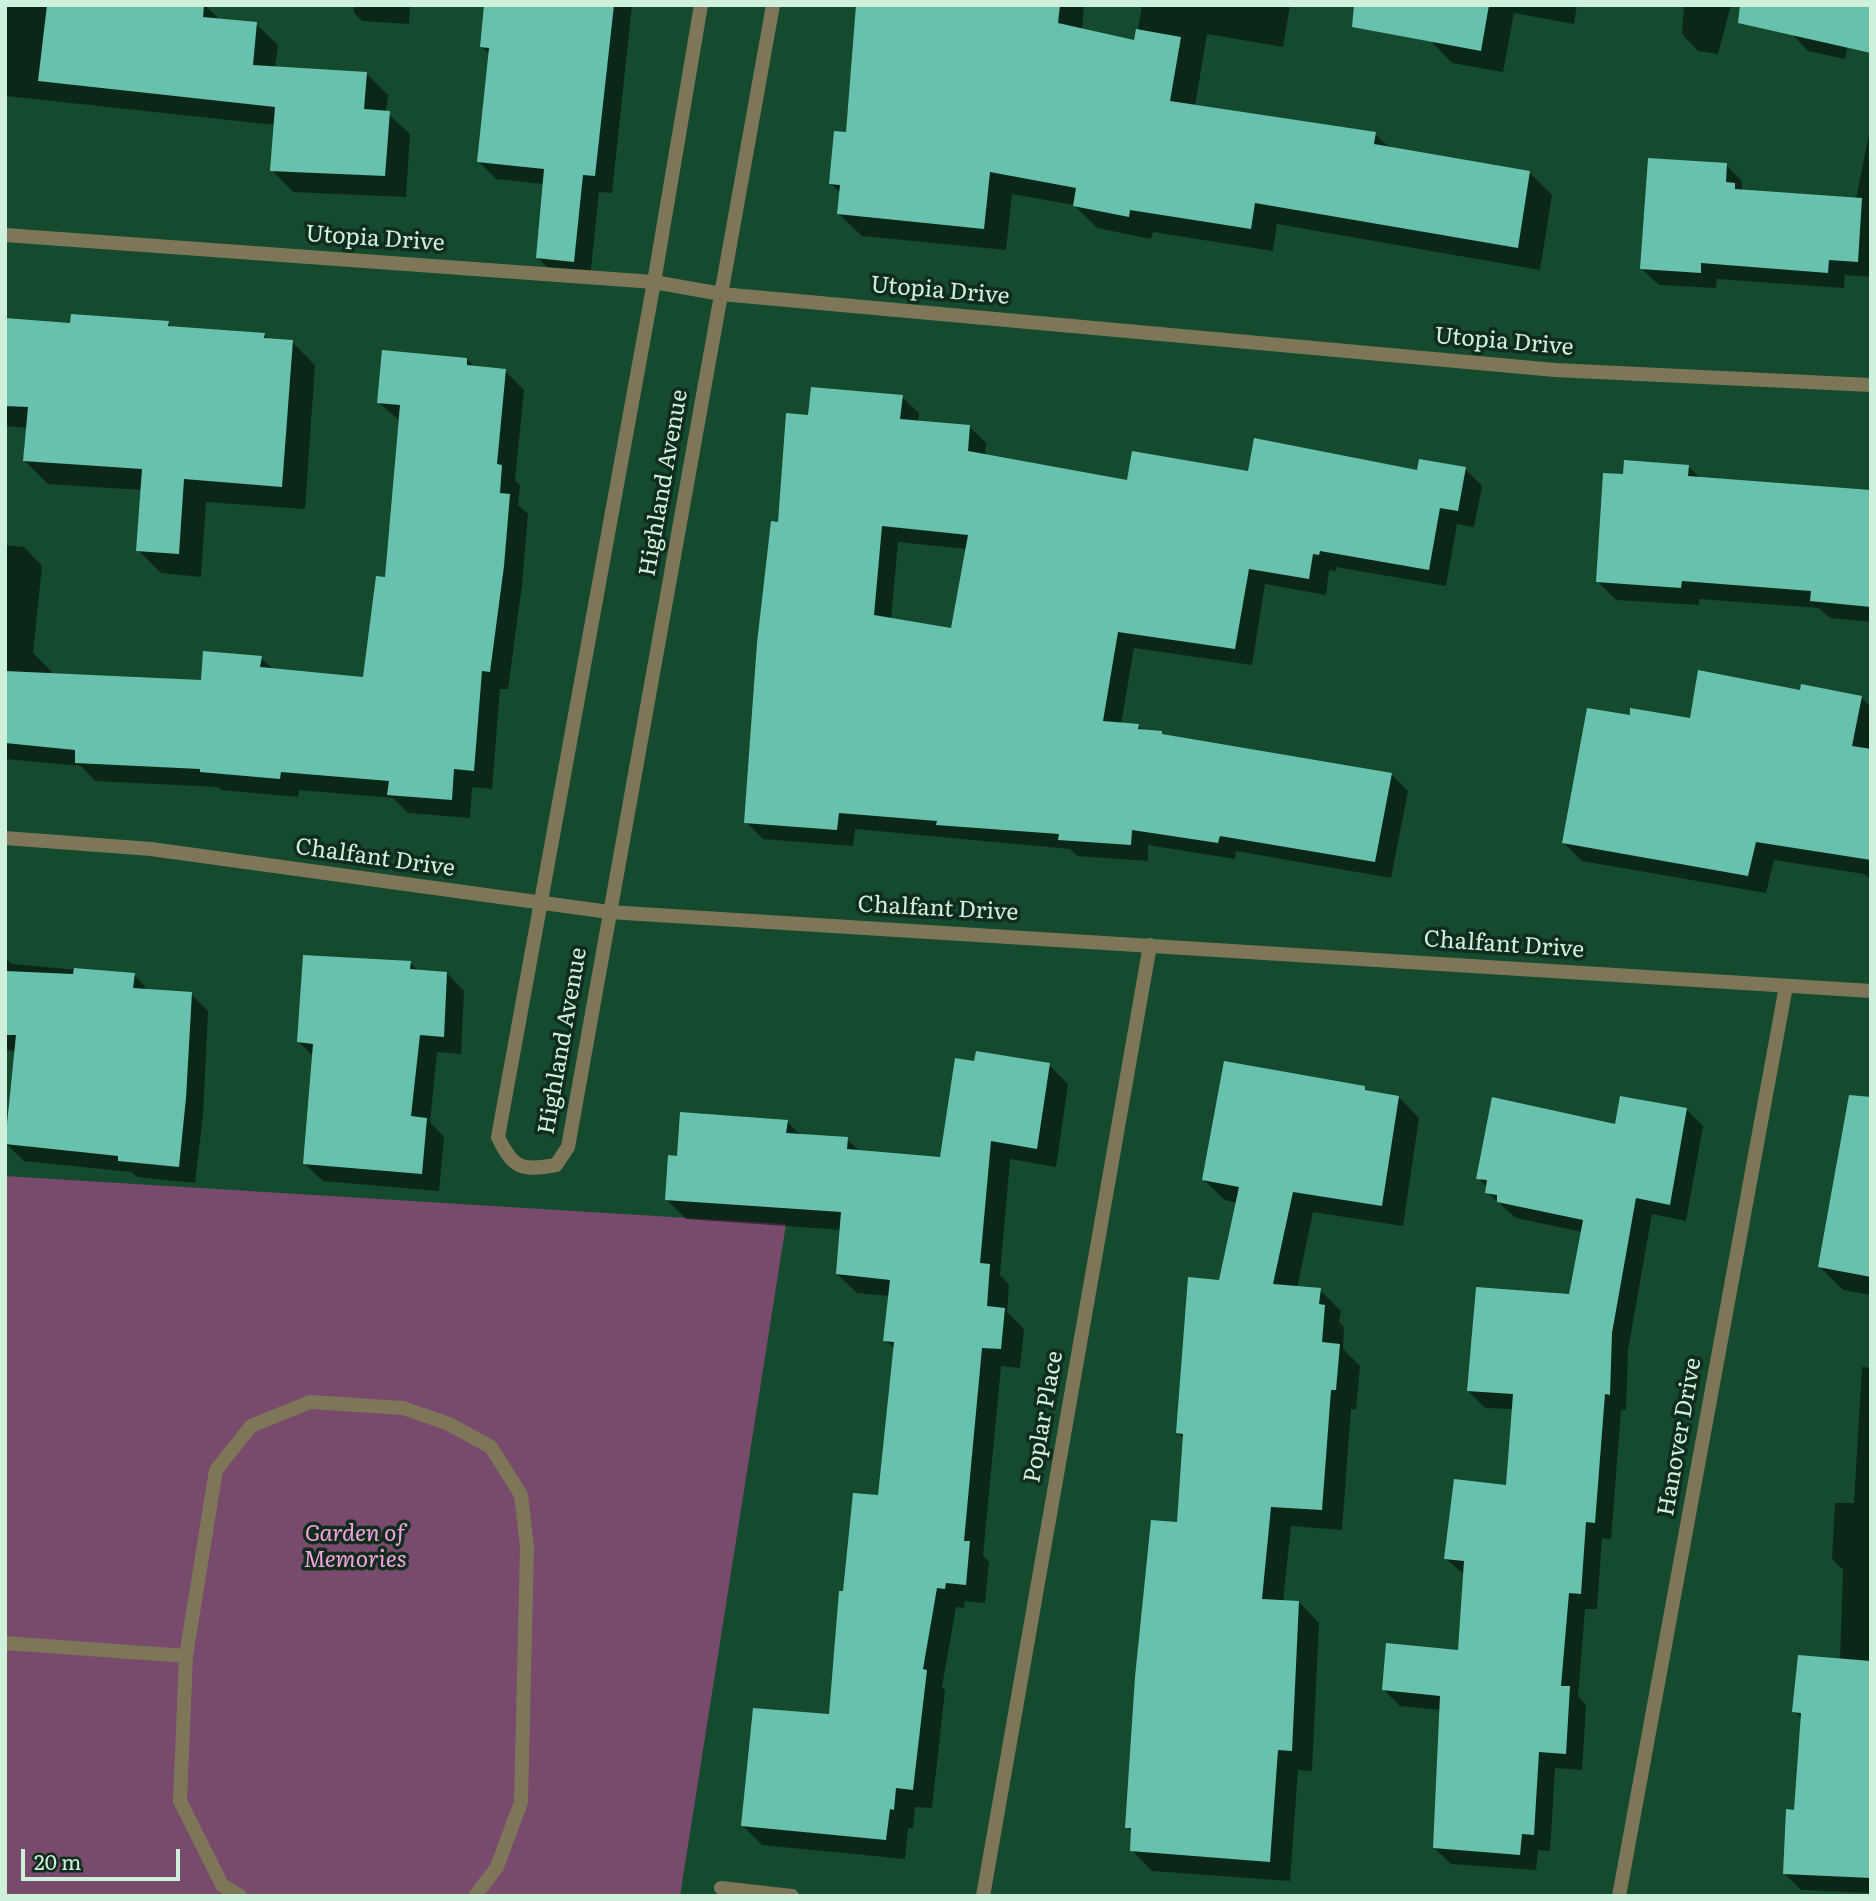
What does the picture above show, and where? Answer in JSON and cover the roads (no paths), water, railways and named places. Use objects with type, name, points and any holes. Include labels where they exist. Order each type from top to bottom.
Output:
[{"type":"street","name":"Highland Avenue","points":[[701,5],[654,282],[498,1137],[509,1160],[529,1170],[556,1165],[568,1147],[773,5]]},
{"type":"street","name":"Utopia Drive","points":[[5,236],[654,282],[721,294],[1555,370],[1871,385]]},
{"type":"street","name":"Chalfant Drive","points":[[5,838],[151,849],[609,912],[1871,991]]},
{"type":"street","name":"Poplar Place","points":[[983,1896],[1150,945]]},
{"type":"street","name":"Hanover Drive","points":[[1619,1896],[1786,986]]},
{"type":"street","points":[[240,1896],[222,1885],[180,1801],[186,1656],[216,1470],[251,1426],[310,1402],[404,1408],[449,1424],[491,1447],[521,1495],[527,1546],[521,1802],[498,1867],[475,1896]]},
{"type":"street","points":[[5,1643],[186,1656]]},
{"type":"street","points":[[721,1888],[792,1896]]},
{"type":"park label","name":"Garden of Memories","points":[[355,1547]]}]
